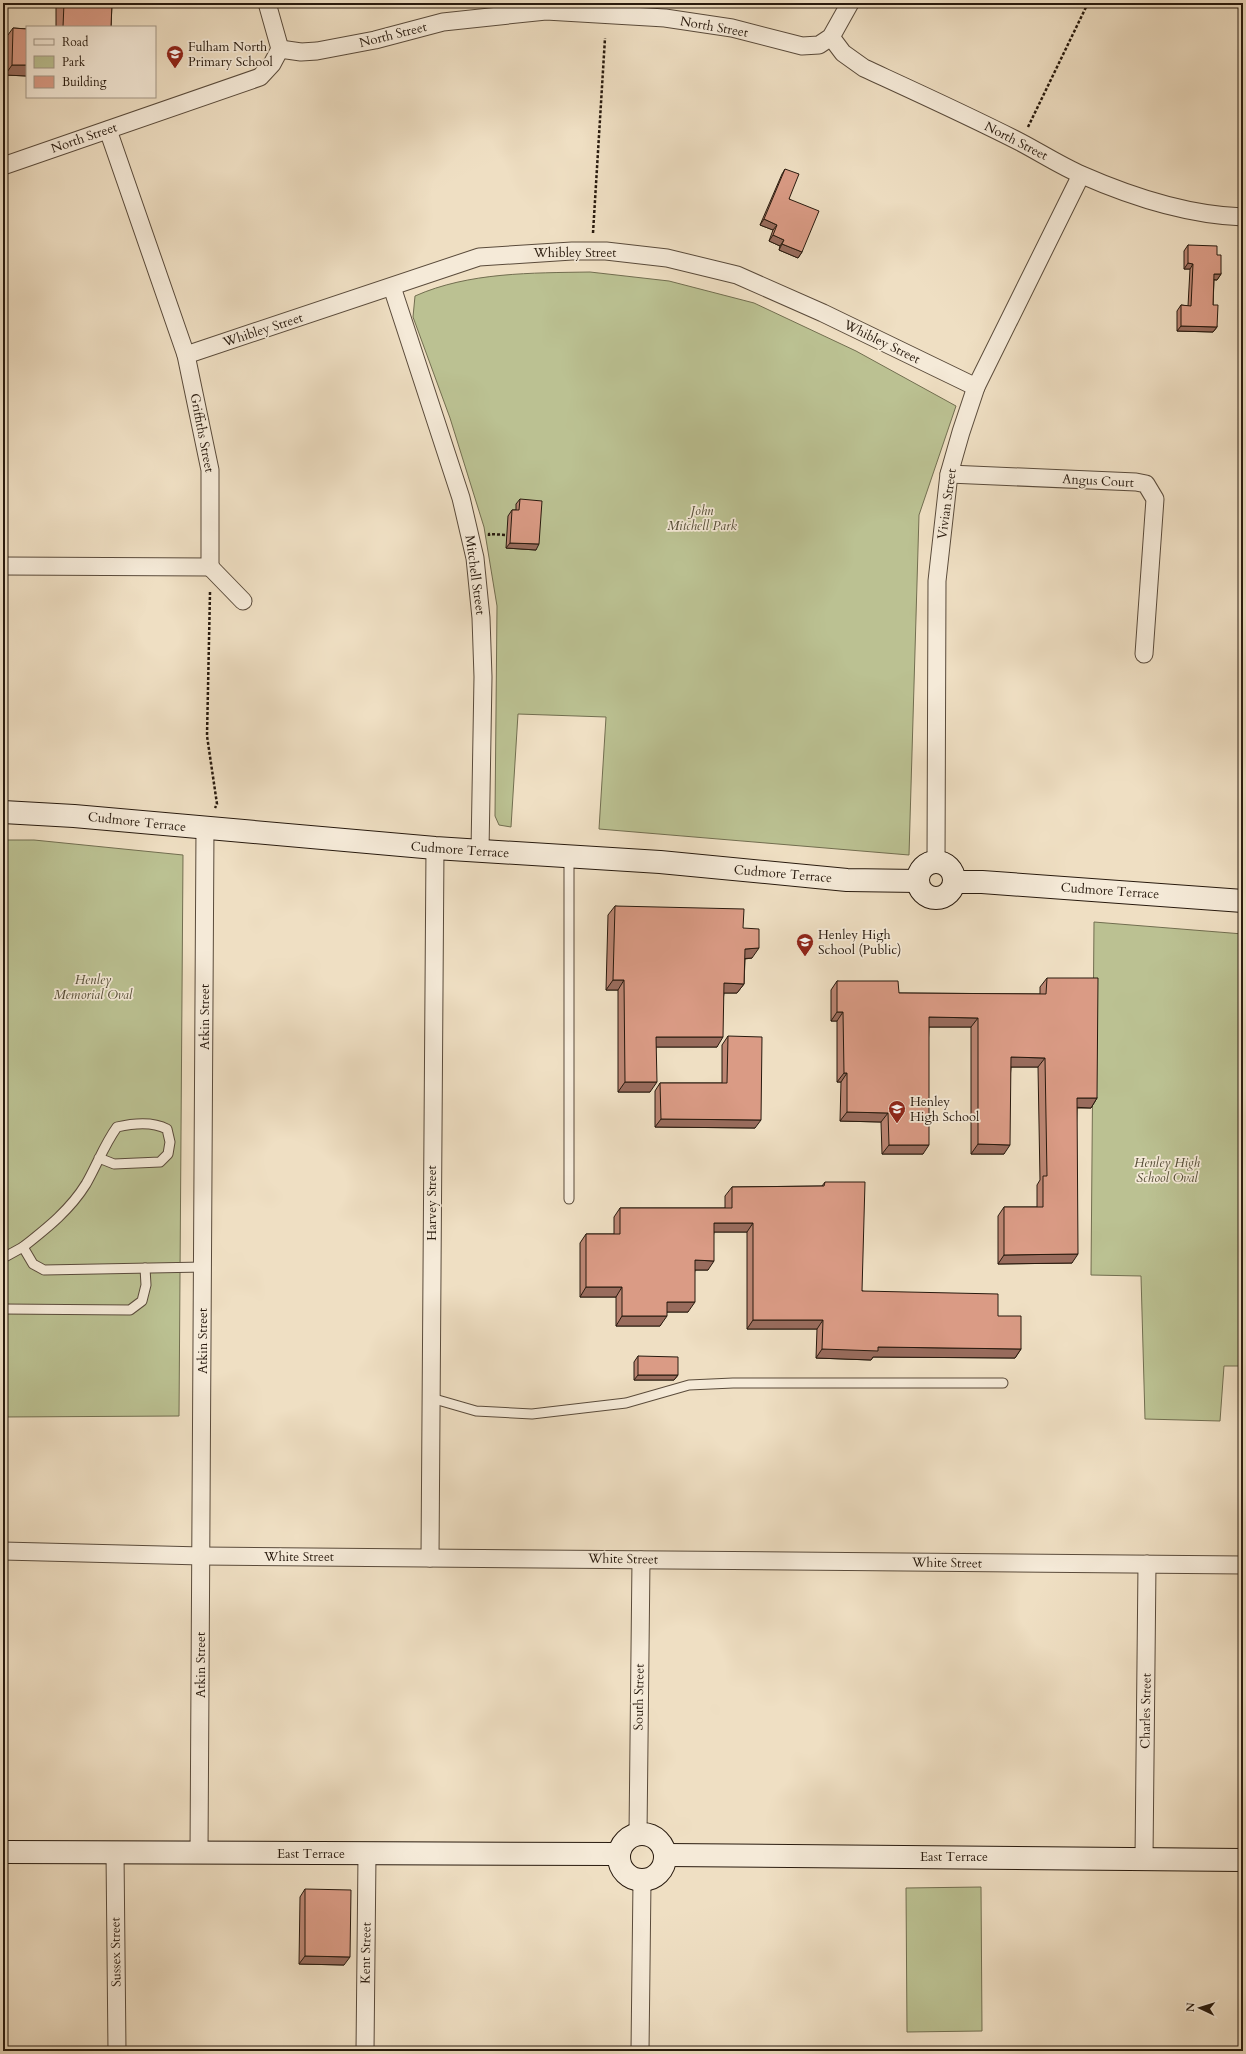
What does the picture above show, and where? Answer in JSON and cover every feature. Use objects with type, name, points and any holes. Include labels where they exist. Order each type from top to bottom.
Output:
[{"type":"street","points":[[267,3],[280,49]]},
{"type":"street","points":[[832,37],[850,3]]},
{"type":"street","name":"North Street","points":[[3,166],[260,77],[272,64],[280,49],[301,52],[317,51],[375,40],[443,22],[546,11],[665,18],[732,28],[802,46],[819,45],[832,37],[843,53],[864,68],[1020,142],[1081,175],[1125,193],[1162,204],[1228,216],[1243,217]]},
{"type":"street","name":"Griffiths Street","points":[[108,130],[186,355],[210,470],[210,567]]},
{"type":"street","name":"Vivian Street","points":[[936,862],[937,581],[950,474],[961,432],[976,387],[1081,175]]},
{"type":"street","name":"Whibley Street","points":[[186,355],[392,288],[478,257],[572,251],[606,251],[667,258],[737,275],[823,313],[976,387]]},
{"type":"street","name":"Mitchell Street","points":[[392,288],[461,498],[475,558],[481,618],[483,677],[480,851]]},
{"type":"street","name":"Angus Court","points":[[950,474],[1136,482],[1146,484],[1155,499],[1144,654]]},
{"type":"street","points":[[3,566],[210,567],[243,600]]},
{"type":"street","name":"Cudmore Terrace","points":[[3,812],[74,816],[434,848],[660,862],[847,880],[918,882]]},
{"type":"street","name":"Atkin Street","points":[[199,1853],[204,1267],[205,828]]},
{"type":"street","name":"Harvey Street","points":[[430,1558],[434,848]]},
{"type":"street","points":[[936,862],[948,866],[953,874],[954,882],[947,894],[935,898],[923,892],[918,882],[920,870],[927,864],[936,862]]},
{"type":"street","name":"Cudmore Terrace","points":[[954,882],[982,882],[1243,901]]},
{"type":"street","name":"White Street","points":[[3,1551],[202,1556],[1243,1565]]},
{"type":"street","name":"South Street","points":[[638,1834],[641,1560]]},
{"type":"street","name":"Charles Street","points":[[1144,1858],[1147,1564]]},
{"type":"street","points":[[638,1834],[653,1836],[664,1847],[666,1855],[662,1870],[657,1876],[642,1881],[636,1880],[625,1873],[619,1861],[619,1854],[625,1841],[638,1834]]},
{"type":"street","name":"East Terrace","points":[[3,1852],[367,1855],[619,1854]]},
{"type":"street","name":"Sussex Street","points":[[115,1853],[117,2051]]},
{"type":"street","name":"Kent Street","points":[[365,2051],[367,1855]]},
{"type":"street","name":"East Terrace","points":[[666,1855],[1243,1860]]},
{"type":"street","points":[[640,2051],[642,1881]]},
{"type":"lane","points":[[569,1199],[570,857]]},
{"type":"lane","points":[[3,1258],[23,1247],[59,1219],[86,1184],[99,1158],[117,1127],[133,1124],[158,1124],[167,1129],[170,1142],[168,1154],[160,1162],[114,1164],[99,1158]]},
{"type":"lane","points":[[23,1247],[33,1264],[44,1270],[204,1267]]},
{"type":"lane","points":[[3,1309],[130,1310],[142,1301],[146,1286],[145,1268]]},
{"type":"lane","points":[[431,1398],[476,1411],[532,1414],[626,1403],[689,1385],[734,1383],[1003,1383]]},
{"type":"path","points":[[1020,142],[1088,3]]},
{"type":"path","points":[[593,233],[605,38]]},
{"type":"path","points":[[490,541],[489,534],[507,535]]},
{"type":"path","points":[[205,828],[217,804],[207,736],[210,567]]},
{"type":"green space","name":"John Mitchell Park","points":[[590,272],[669,281],[754,303],[856,351],[956,406],[919,515],[909,855],[599,829],[606,717],[518,714],[511,827],[499,825],[495,816],[497,606],[484,527],[450,418],[413,317],[415,296],[457,282],[479,278],[501,275]]},
{"type":"green space","name":"Henley Memorial Oval","points":[[3,840],[34,840],[183,855],[179,1416],[3,1417]]},
{"type":"green space","name":"Henley High School Oval","points":[[1094,922],[1243,934],[1243,1366],[1224,1366],[1220,1421],[1145,1419],[1141,1276],[1091,1275]]},
{"type":"green space","points":[[981,1887],[982,2031],[907,2032],[906,1888]]},
{"type":"building","points":[[64,3],[112,3],[111,26],[63,26]]},
{"type":"building","points":[[13,28],[26,29],[26,65],[12,65]]},
{"type":"building","points":[[785,169],[799,174],[789,199],[819,211],[802,252],[782,244],[784,240],[773,235],[777,225],[764,219]]},
{"type":"building","points":[[1188,245],[1217,246],[1217,255],[1221,255],[1221,274],[1214,274],[1213,305],[1218,305],[1217,327],[1181,326],[1181,305],[1191,306],[1193,264],[1188,263]]},
{"type":"building","points":[[520,499],[542,501],[539,544],[510,543],[512,510],[519,510]]},
{"type":"building","points":[[615,906],[744,909],[743,928],[759,929],[759,948],[745,949],[744,984],[724,983],[723,1037],[656,1037],[657,1082],[625,1082],[624,980],[613,980]]},
{"type":"building","points":[[1047,978],[1098,978],[1097,1098],[1077,1098],[1078,1254],[1004,1255],[1004,1207],[1043,1207],[1043,1176],[1047,1176],[1045,1058],[1011,1057],[1010,1145],[978,1144],[978,1018],[929,1017],[929,1145],[889,1145],[888,1113],[847,1112],[847,1073],[844,1073],[843,1012],[837,1012],[837,981],[898,981],[899,993],[1046,994]]},
{"type":"building","points":[[728,1036],[762,1037],[761,1120],[661,1119],[660,1083],[727,1083]]},
{"type":"building","points":[[825,1182],[865,1182],[862,1291],[998,1294],[998,1316],[1021,1316],[1021,1349],[878,1347],[878,1351],[822,1349],[823,1320],[753,1320],[753,1223],[714,1223],[714,1261],[695,1260],[695,1302],[667,1302],[667,1316],[622,1316],[622,1287],[586,1287],[586,1234],[620,1234],[620,1208],[732,1208],[732,1187],[824,1186]]},
{"type":"building","points":[[638,1356],[678,1357],[678,1375],[638,1375]]},
{"type":"building","points":[[305,1889],[351,1890],[350,1957],[305,1956]]},
{"type":"place","name":"Fulham North Primary School","points":[[175,69]]},
{"type":"place","name":"Henley High School (Public)","points":[[805,957]]},
{"type":"place","name":"Henley High School","points":[[897,1124]]}]
